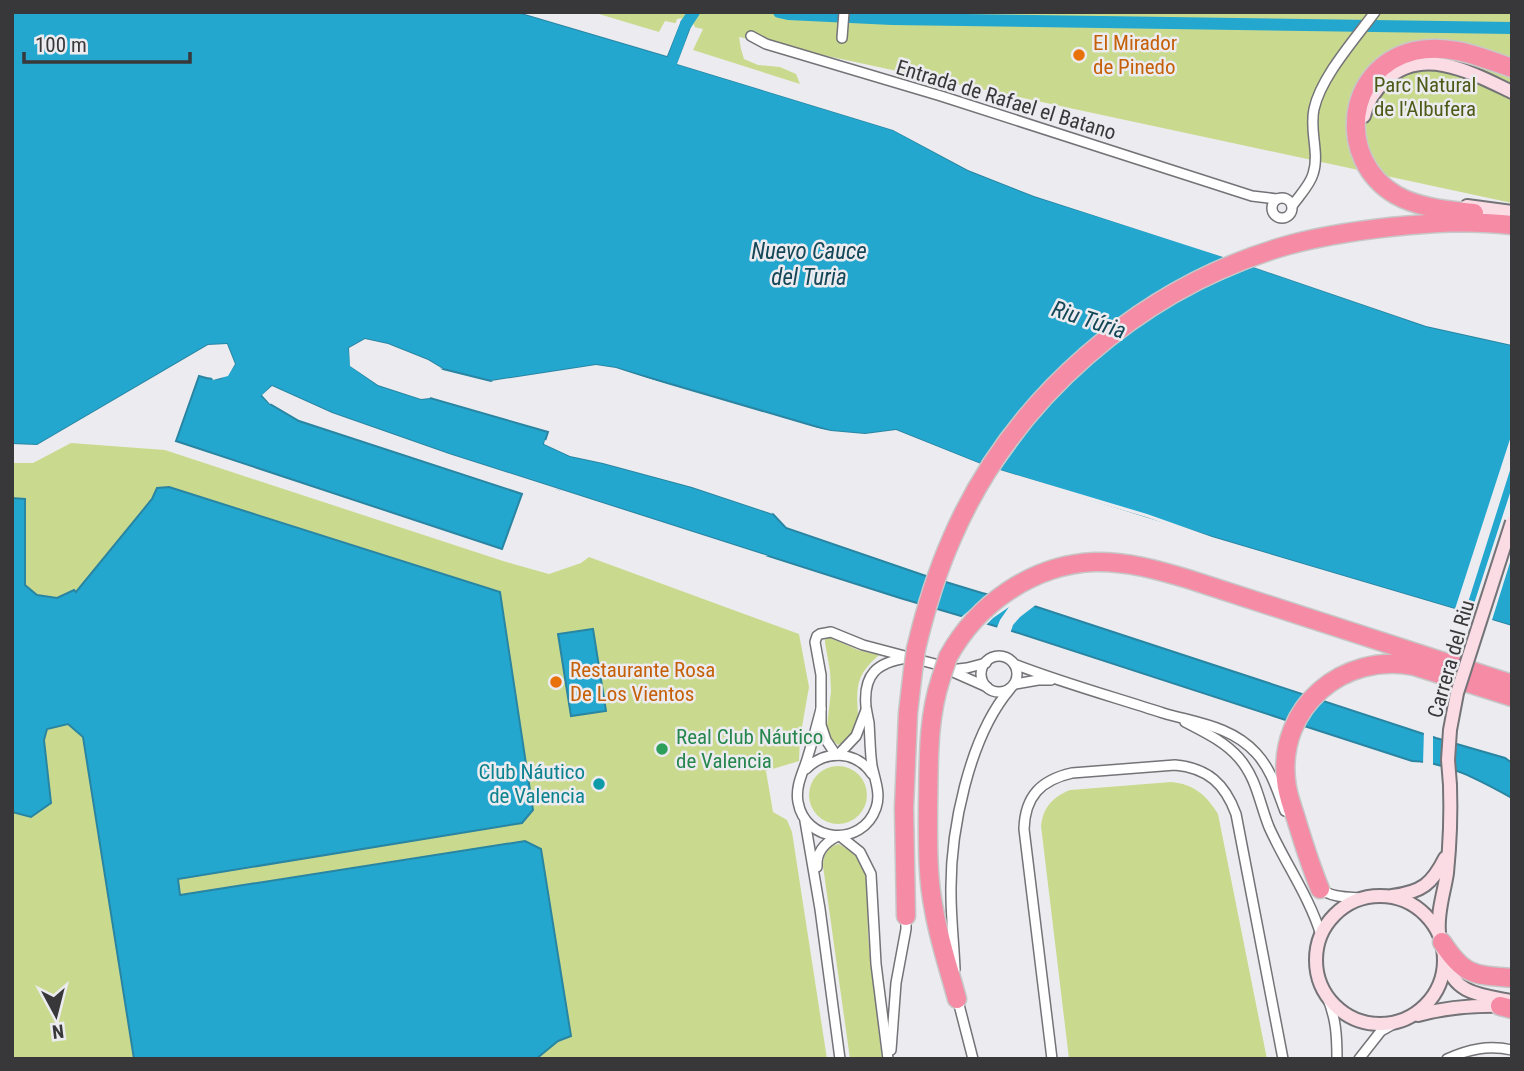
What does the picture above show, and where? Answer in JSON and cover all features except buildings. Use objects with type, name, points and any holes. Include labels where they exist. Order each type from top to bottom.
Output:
[{"type":"highway","points":[[1512,68],[1451,50],[1427,49],[1405,54],[1387,63],[1369,82],[1357,106],[1355,130],[1367,169],[1379,183],[1398,196],[1442,209],[1512,218]]},
{"type":"highway","points":[[906,916],[904,807],[912,659],[942,563],[965,510],[996,459],[1038,405],[1062,379],[1116,332],[1199,280],[1253,257],[1326,236],[1400,226],[1467,222],[1512,225]]},
{"type":"highway","points":[[1400,226],[1512,233]]},
{"type":"highway","points":[[957,999],[937,927],[930,887],[930,729],[935,695],[957,641],[996,600],[1018,584],[1055,569],[1093,562],[1163,571],[1512,684]]},
{"type":"highway","points":[[1320,889],[1287,793],[1285,764],[1291,735],[1304,709],[1328,684],[1353,670],[1399,663],[1512,697]]},
{"type":"highway","points":[[1442,943],[1455,962],[1469,972],[1512,978]]},
{"type":"street","points":[[843,34],[844,12]]},
{"type":"street","points":[[1306,187],[1274,202],[1272,209],[1276,216],[1284,217],[1290,213],[1313,176],[1314,109],[1323,84],[1375,12]]},
{"type":"street","name":"Entrada de Rafael el Batano","points":[[751,36],[766,44],[941,96],[1252,196],[1281,199]]},
{"type":"street","points":[[1512,92],[1450,66],[1429,63],[1407,67],[1391,75],[1372,95],[1365,110],[1362,134],[1367,155],[1375,169],[1382,178],[1399,189],[1433,201],[1512,212]]},
{"type":"street","name":"Entrada de Rafael el Batano","points":[[1252,196],[1272,209]]},
{"type":"street","points":[[1281,199],[1291,202],[1292,206]]},
{"type":"street","name":"Carrera del Riu","points":[[1442,943],[1438,920],[1451,826],[1448,760],[1450,730],[1457,693],[1512,522]]},
{"type":"street","points":[[837,755],[823,733],[821,676],[815,642],[820,634],[831,632],[863,645],[935,664],[995,692],[1038,680],[1063,680]]},
{"type":"street","points":[[987,687],[981,678],[983,667],[992,658],[1004,657],[1014,664],[1231,734],[1257,754],[1270,773],[1305,869],[1320,889],[1339,897],[1389,896],[1402,899],[1423,912],[1432,922],[1454,981],[1463,988],[1509,1006]]},
{"type":"street","points":[[820,909],[817,859],[821,849],[839,836],[856,832],[864,826],[871,818],[878,799],[866,689],[874,671],[885,662],[912,659]]},
{"type":"street","points":[[946,668],[967,668],[986,663]]},
{"type":"street","points":[[973,1059],[957,999],[951,892],[954,847],[967,781],[995,710],[1013,686],[1017,674],[1014,664]]},
{"type":"street","points":[[837,755],[856,736],[866,708]]},
{"type":"street","points":[[821,709],[798,786],[797,799],[804,819],[820,909],[840,1059]]},
{"type":"street","points":[[1174,716],[1223,743],[1251,774],[1269,826],[1314,915],[1321,935]]},
{"type":"street","points":[[802,775],[814,762],[823,757],[837,755],[847,756],[863,764],[874,779]]},
{"type":"street","points":[[1052,1059],[1024,829],[1027,806],[1040,787],[1060,775],[1175,765],[1188,767],[1211,777],[1227,794],[1236,814],[1283,1059]]},
{"type":"street","points":[[804,819],[820,832],[839,836],[860,852],[871,874],[876,964],[889,1059]]},
{"type":"street","name":"Carrera del Riu","points":[[1389,896],[1415,892],[1428,883],[1448,851]]},
{"type":"street","points":[[1337,1059],[1335,1019],[1317,973],[1317,947],[1326,925],[1342,908],[1363,898]]},
{"type":"street","points":[[889,1059],[906,916]]},
{"type":"street","points":[[1359,1059],[1381,1031],[1427,1004],[1435,993],[1444,968],[1442,943]]},
{"type":"street","points":[[1327,997],[1347,1015],[1372,1024],[1463,1006],[1509,1006]]},
{"type":"street","points":[[1447,1059],[1476,1048],[1512,1050]]},
{"type":"green space","name":"Parc Natural de l'Albufera","points":[[592,12],[1512,12],[1512,203],[739,37],[744,59],[758,65],[780,67],[796,74],[800,84],[693,50],[703,29],[665,21],[659,32]]},
{"type":"green space","points":[[71,443],[165,450],[549,574],[581,563],[589,557],[799,634],[809,687],[799,761],[766,771],[773,812],[787,820],[792,832],[827,1059],[536,1059],[558,1041],[571,1036],[211,891],[180,896],[157,488],[152,499],[76,592],[74,590],[57,598],[37,595],[25,585],[25,499],[12,498],[12,463],[33,463]]},
{"type":"green space","points":[[829,637],[858,650],[879,655],[866,669],[859,682],[858,719],[853,734],[838,745],[831,739],[827,726],[831,691],[825,639]]},
{"type":"green space","points":[[68,723],[83,737],[134,1059],[12,1059],[12,812],[31,817],[50,803],[44,740],[47,729]]},
{"type":"green space","points":[[832,766],[844,766],[859,774],[867,789],[867,801],[859,816],[844,824],[832,824],[817,816],[809,801],[809,789],[817,774]]},
{"type":"green space","points":[[1171,782],[1186,785],[1199,792],[1218,814],[1267,1059],[1069,1059],[1041,826],[1044,813],[1054,799],[1070,790]]},
{"type":"green space","points":[[839,844],[862,862],[867,874],[868,936],[882,1059],[850,1059],[823,866],[827,852]]},
{"type":"water","points":[[12,12],[518,12],[667,56],[680,21],[691,27],[678,64],[894,130],[968,170],[1034,196],[1193,246],[1426,326],[1512,345],[1512,626],[1212,537],[980,464],[896,430],[865,434],[831,431],[616,368],[596,365],[491,381],[443,369],[388,344],[365,339],[349,348],[351,366],[378,385],[548,432],[544,444],[570,456],[692,487],[773,514],[786,528],[926,576],[1031,605],[1436,738],[1505,758],[1512,763],[1512,798],[1451,769],[1412,761],[1012,631],[900,598],[449,454],[332,413],[272,386],[262,396],[270,404],[299,421],[522,494],[502,549],[176,441],[199,376],[220,378],[235,364],[227,344],[208,345],[37,445],[12,444]]},
{"type":"water","points":[[169,487],[500,592],[533,810],[522,823],[178,879],[180,895],[525,841],[541,849],[571,1036],[558,1041],[536,1059],[134,1059],[83,737],[68,724],[47,729],[44,740],[51,803],[31,817],[12,812],[12,498],[25,499],[25,585],[37,595],[57,598],[74,590],[76,592],[152,499],[157,488]]},
{"type":"water","points":[[593,629],[606,711],[571,716],[558,634]]},
{"type":"pier","points":[[518,12],[530,12],[665,52],[677,19],[682,18],[667,56]]},
{"type":"pier","points":[[694,24],[695,28],[682,61],[895,127],[970,166],[1036,193],[1427,322],[1512,342],[1512,345],[1426,326],[1253,267],[1201,289],[1140,325],[1113,345],[1051,402],[1000,470],[1147,514],[1212,537],[1455,609],[1512,433],[1512,464],[1465,612],[1471,613],[1512,487],[1512,556],[1492,620],[1512,626],[1511,630],[979,467],[895,433],[865,437],[831,435],[787,422],[831,431],[865,434],[896,430],[981,464],[1035,394],[1091,340],[1149,298],[1177,281],[1226,258],[1034,196],[968,170],[893,130],[677,64]]},
{"type":"pier","points":[[365,339],[388,344],[443,369],[387,348],[365,343],[353,350],[354,364],[379,381],[421,395],[431,394],[430,398],[421,399],[378,385],[350,366],[349,348]]},
{"type":"pier","points":[[227,344],[235,364],[228,376],[213,380],[211,376],[225,373],[232,363],[225,347],[209,349],[39,448],[12,447],[12,444],[37,445],[208,345]]},
{"type":"pier","points":[[596,365],[616,368],[742,409],[615,371],[596,369],[496,383],[491,381]]},
{"type":"pier","points":[[272,386],[332,413],[449,454],[768,556],[758,557],[572,498],[559,490],[542,488],[447,457],[331,416],[273,390],[267,395],[273,402],[270,404],[262,395]]},
{"type":"pier","points":[[545,440],[572,452],[693,484],[768,508],[773,514],[692,487],[570,456],[544,444]]},
{"type":"pier","points":[[991,592],[1037,604],[1020,617],[1010,634],[996,630],[1009,607],[984,627],[959,619]]},
{"type":"pier","points":[[1424,730],[1433,733],[1433,767],[1423,765]]},
{"type":"waterway","points":[[686,24],[694,12]]},
{"type":"waterway","points":[[779,12],[892,19],[1512,28]]},
{"type":"place","name":"El Mirador de Pinedo","points":[[1079,55]]},
{"type":"place","name":"Restaurante Rosa De Los Vientos","points":[[556,682]]},
{"type":"place","name":"Real Club Náutico de Valencia","points":[[662,749]]},
{"type":"place","name":"Club Náutico de Valencia","points":[[599,784]]},
{"type":"water label","name":"Nuevo Cauce del Turia","points":[[809,264]]},
{"type":"water label","name":"Riu Túria","points":[[1089,320]]}]
